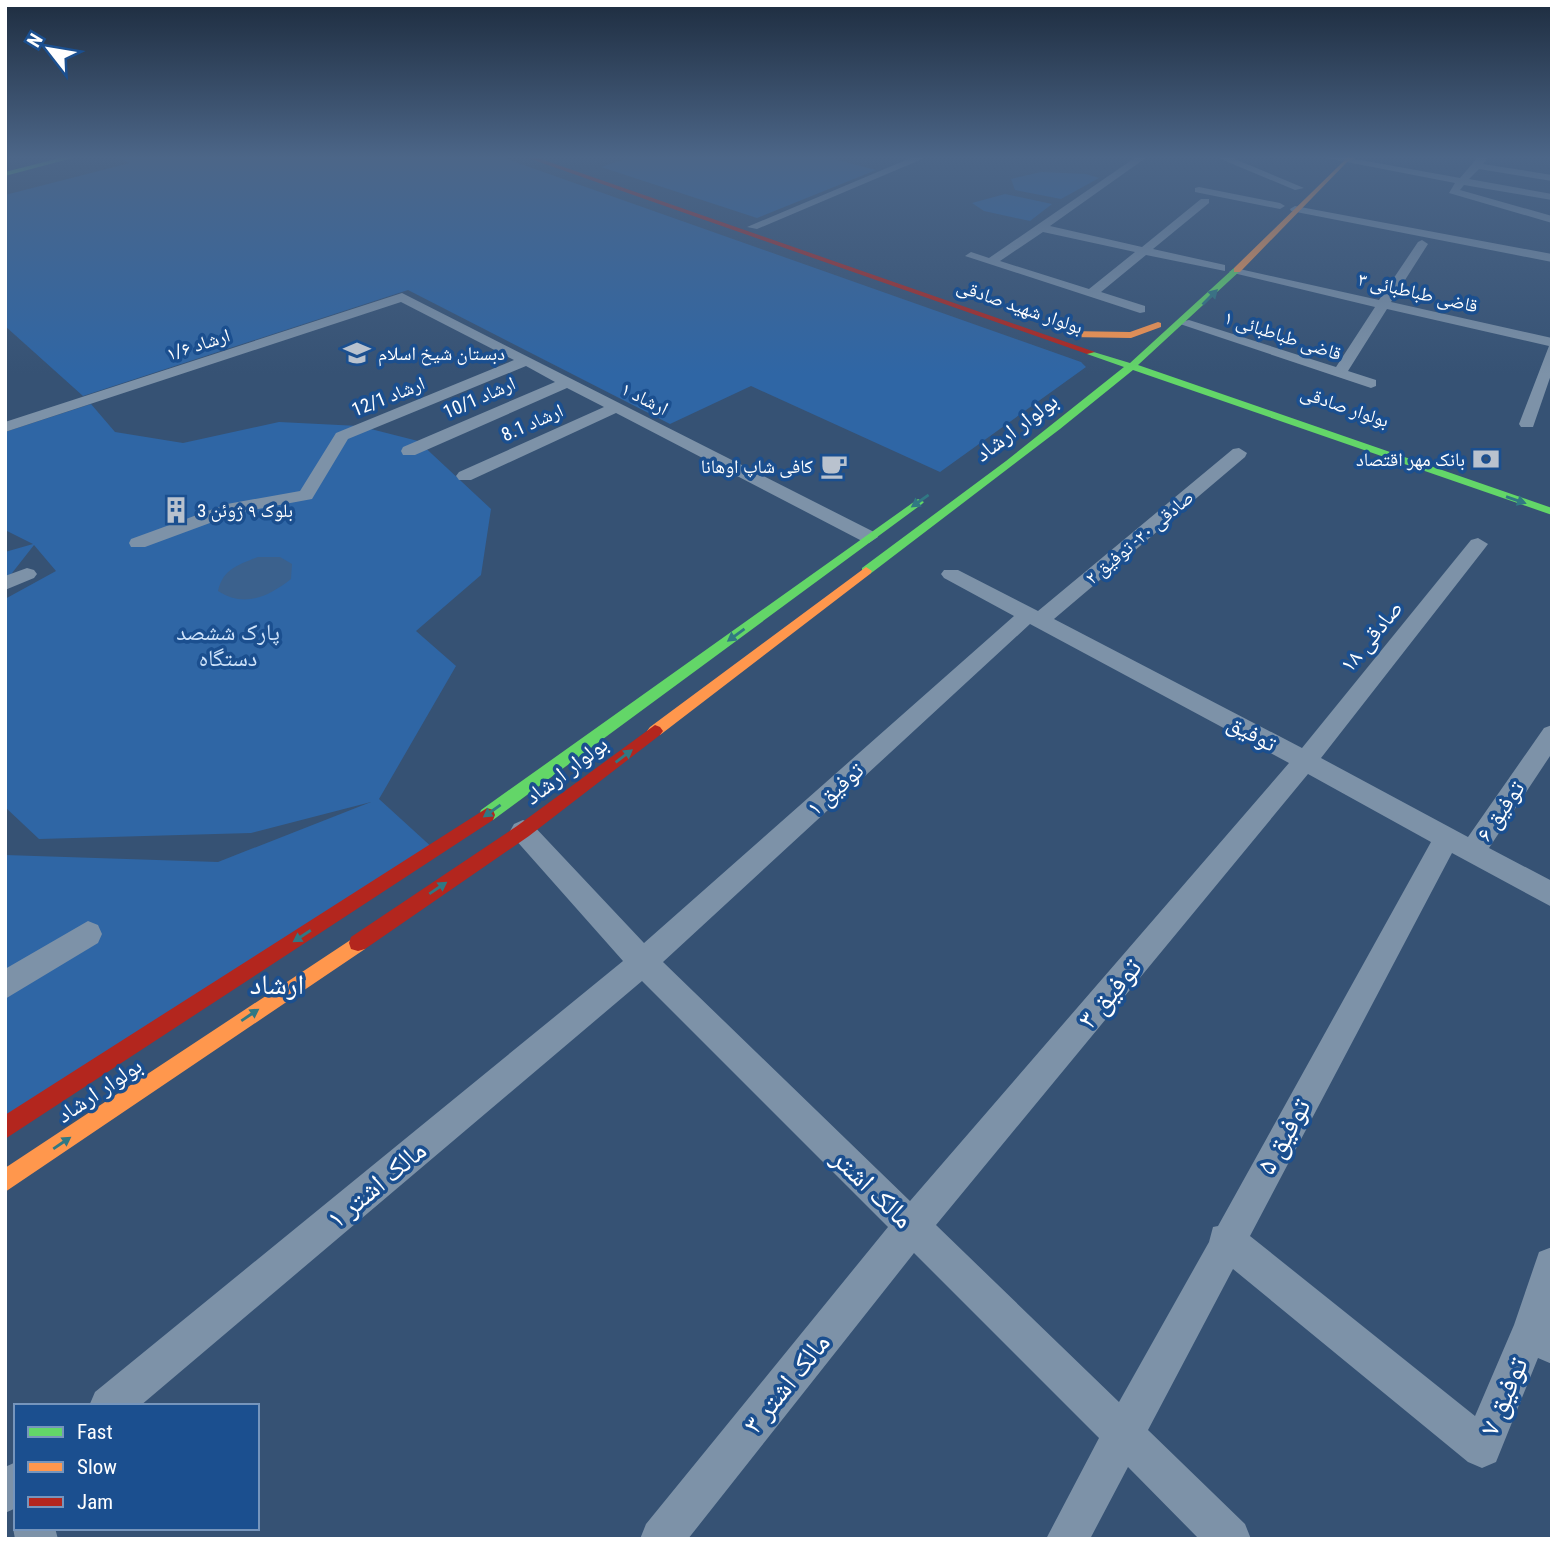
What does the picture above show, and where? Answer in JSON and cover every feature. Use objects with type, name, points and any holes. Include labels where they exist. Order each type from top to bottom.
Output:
[{"type":"main road","name":"بولوار شهید صادقی","points":[[739,229],[1128,360]]},
{"type":"main road","name":"بولوار شهید صادقی","points":[[759,229],[1067,334],[1220,397]]},
{"type":"main road","points":[[1067,334],[1131,335],[1164,330],[1184,323],[1266,229]]},
{"type":"main road","points":[[1128,360],[1228,270]]},
{"type":"main road","points":[[1164,330],[1178,351]]},
{"type":"main road","name":"بولوار صادقی","points":[[1128,360],[1206,378],[1552,498]]},
{"type":"main road","name":"بولوار ارشاد","points":[[5,1128],[171,1044],[523,831],[1095,396],[1128,360]]},
{"type":"main road","name":"بولوار ارشاد","points":[[1057,405],[1128,360]]},
{"type":"main road","points":[[1149,391],[1220,397]]},
{"type":"main road","points":[[1095,396],[1122,392]]},
{"type":"main road","name":"بولوار صادقی","points":[[1220,397],[1552,512]]},
{"type":"main road","name":"بولوار ارشاد","points":[[5,1181],[171,1044],[936,490]]},
{"type":"street","points":[[991,262],[1040,229]]},
{"type":"street","name":"قاضی طباطبائی ۳","points":[[1047,229],[1552,342]]},
{"type":"street","points":[[1091,294],[1167,229]]},
{"type":"street","points":[[1402,229],[1552,258]]},
{"type":"street","points":[[1339,373],[1422,244]]},
{"type":"street","points":[[971,256],[1140,309]]},
{"type":"street","name":"ارشاد ۱","points":[[402,297],[869,537]]},
{"type":"street","name":"ارشاد ۱/۶","points":[[5,427],[402,297]]},
{"type":"street","name":"قاضی طباطبائی ۱","points":[[1184,323],[1371,383]]},
{"type":"street","points":[[1527,424],[1552,349]]},
{"type":"street","name":"ارشاد 12/1","points":[[138,543],[233,509],[306,495],[342,436],[526,361]]},
{"type":"street","name":"ارشاد 10/1","points":[[409,451],[567,382]]},
{"type":"street","points":[[5,414],[65,394]]},
{"type":"street","name":"ارشاد 8.1","points":[[465,476],[616,407]]},
{"type":"street","name":"صادقی ۲۰- توفیق ۲","points":[[1033,618],[1240,453]]},
{"type":"street","name":"صادقی ۱۸","points":[[1305,761],[1478,544]]},
{"type":"street","name":"توفیق","points":[[951,574],[1552,895]]},
{"type":"street","points":[[5,583],[27,575]]},
{"type":"street","name":"توفیق ۱","points":[[643,962],[1033,618]]},
{"type":"street","name":"توفیق ۶","points":[[1459,846],[1552,734]]},
{"type":"street","name":"توفیق ۳","points":[[912,1226],[1305,761]]},
{"type":"street","name":"مالک اشتر","points":[[523,831],[643,962],[1230,1539]]},
{"type":"street","name":"توفیق ۵","points":[[1067,1539],[1226,1240],[1459,846]]},
{"type":"street","points":[[5,985],[88,934]]},
{"type":"street","name":"مالک اشتر ۱","points":[[111,1404],[643,962]]},
{"type":"street","name":"مالک اشتر ۳","points":[[661,1539],[912,1226]]},
{"type":"street","name":"توفیق ۷","points":[[1226,1240],[1482,1448],[1542,1336],[1552,1265]]},
{"type":"green space","points":[[5,229],[705,229],[1081,362],[1086,367],[940,472],[751,386],[670,424],[408,290],[83,396],[5,326]]},
{"type":"green space","name":"پارک‌ ششصد دستگاه","points":[[91,404],[115,432],[183,443],[279,422],[359,426],[418,441],[491,509],[481,575],[416,631],[456,666],[379,799],[435,850],[5,1129],[5,855],[218,862],[371,802],[251,833],[39,839],[5,807],[5,599],[56,571],[34,545],[5,582],[5,552],[33,544],[5,530],[5,432]]},
{"type":"shaded area","points":[[258,557],[280,557],[292,564],[291,579],[274,591],[256,598],[237,599],[218,591],[228,573],[238,565]]},
{"type":"traffic: fast","points":[[866,571],[1103,390],[1237,270]]},
{"type":"traffic: fast","points":[[1090,352],[1552,512]]},
{"type":"traffic: fast","points":[[487,815],[918,502]]},
{"type":"traffic: slow","points":[[1237,270],[1278,229]]},
{"type":"traffic: slow","points":[[1069,334],[1131,335],[1158,325]]},
{"type":"traffic: slow","points":[[655,731],[866,571]]},
{"type":"traffic: slow","points":[[5,1181],[358,943]]},
{"type":"traffic: jam","points":[[736,229],[1090,352]]},
{"type":"traffic: jam","points":[[358,943],[523,831],[655,731]]},
{"type":"traffic: jam","points":[[5,1128],[487,815]]},
{"type":"place","name":"دبستان شیخ اسلام","points":[[357,353]]},
{"type":"place","name":"بانک مهر اقتصاد","points":[[1486,459]]},
{"type":"place","name":"کافی شاپ اوهانا","points":[[834,466]]},
{"type":"place","name":"بلوک ۹ ژوئن 3","points":[[176,510]]},
{"type":"district","name":"ارشاد","points":[[277,984]]}]
